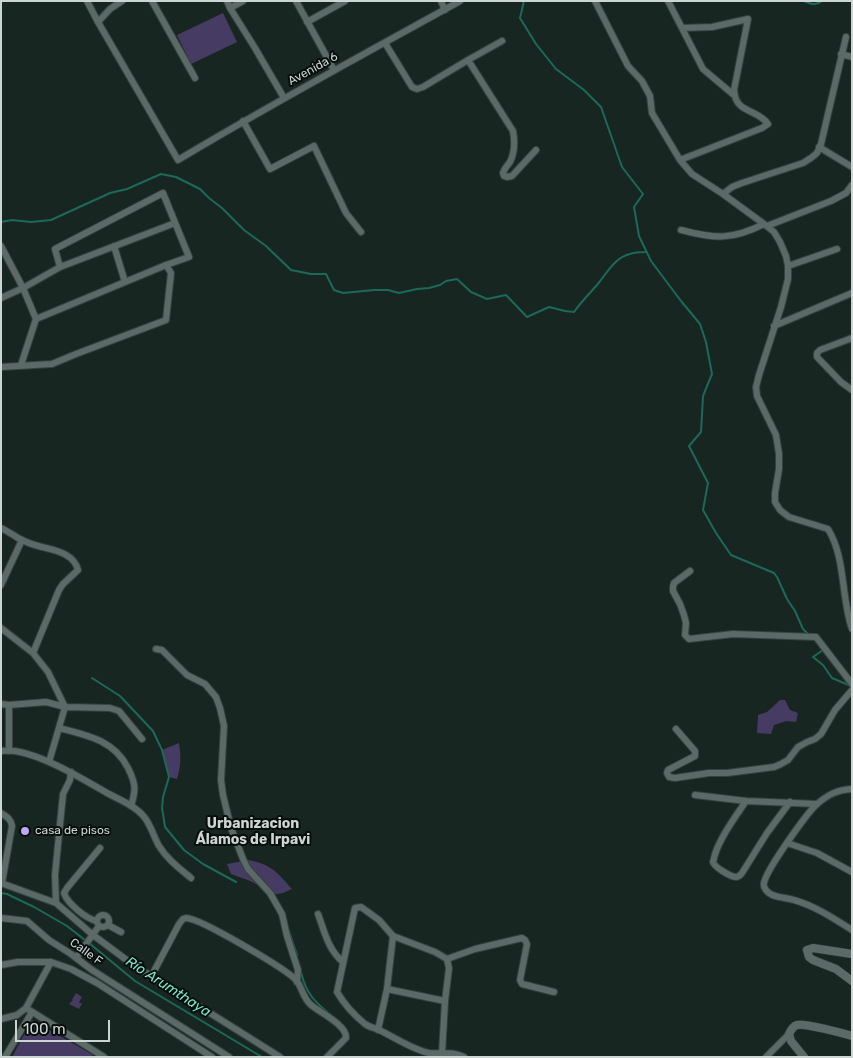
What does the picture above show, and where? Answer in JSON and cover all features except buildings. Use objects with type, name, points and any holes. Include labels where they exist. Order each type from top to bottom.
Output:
[{"type":"street","points":[[87,1],[98,22],[110,8],[122,1]]},
{"type":"street","points":[[152,1],[195,78]]},
{"type":"street","points":[[243,1],[229,5],[284,98]]},
{"type":"street","points":[[296,1],[334,70]]},
{"type":"street","points":[[307,22],[345,1]]},
{"type":"street","points":[[441,1],[445,10]]},
{"type":"street","name":"Avenida 6","points":[[98,22],[178,160],[243,121],[460,1]]},
{"type":"street","points":[[595,1],[628,66],[642,81],[650,96],[652,113],[680,160],[692,174],[723,194],[774,232],[786,256],[788,279],[781,307],[758,374],[756,387],[757,396],[776,435],[779,469],[775,502],[780,510],[789,517],[828,529],[833,538],[841,570],[848,617],[852,630]]},
{"type":"street","points":[[668,1],[703,69],[735,96]]},
{"type":"street","points":[[680,160],[768,124],[765,120],[740,106],[735,96],[734,90],[748,19],[712,27],[682,28]]},
{"type":"street","points":[[723,194],[732,187],[742,183],[803,163],[817,153],[825,129],[846,37]]},
{"type":"street","points":[[385,44],[412,87],[417,89],[502,42]]},
{"type":"street","points":[[841,54],[852,57]]},
{"type":"street","points":[[468,60],[513,131],[514,151],[503,173],[504,176],[512,176],[536,150]]},
{"type":"street","points":[[243,121],[270,169],[314,146],[346,214],[360,232]]},
{"type":"street","points":[[819,148],[852,166]]},
{"type":"street","points":[[681,230],[700,235],[724,237],[749,231],[849,195],[852,185]]},
{"type":"street","points":[[36,318],[189,257],[163,193],[55,249],[60,267]]},
{"type":"street","points":[[1,298],[60,267],[175,223]]},
{"type":"street","points":[[1,246],[36,318],[20,365]]},
{"type":"street","points":[[114,246],[125,282]]},
{"type":"street","points":[[788,266],[837,249]]},
{"type":"street","points":[[1,367],[52,364],[166,320],[171,273],[166,265]]},
{"type":"street","points":[[774,326],[852,293]]},
{"type":"street","points":[[852,338],[820,350],[817,353],[817,357],[841,382],[852,390]]},
{"type":"street","points":[[1,528],[16,538],[33,545],[42,546],[67,555],[76,563],[78,570],[59,590],[32,653]]},
{"type":"street","points":[[1,585],[22,540]]},
{"type":"street","points":[[690,571],[674,583],[672,587],[680,604],[686,623],[685,634],[689,639],[734,634],[816,637],[852,684]]},
{"type":"street","points":[[1,628],[32,653],[48,672],[65,706],[49,762]]},
{"type":"street","points":[[156,649],[162,650],[187,675],[205,684],[216,697],[224,726],[221,780],[231,828],[248,869],[270,893],[282,914],[298,970],[297,982],[302,994],[311,1005],[333,1020],[346,1035],[346,1038],[327,1057]]},
{"type":"street","points":[[676,729],[695,751],[695,756],[668,770],[669,777],[676,778],[687,775],[726,773],[774,767],[788,760],[798,747],[822,734],[835,710],[852,690]]},
{"type":"street","points":[[9,751],[5,704],[46,702],[81,708],[110,708],[119,711],[142,738]]},
{"type":"street","points":[[59,728],[94,738],[112,748],[118,754],[129,772],[134,785],[135,792],[131,806]]},
{"type":"street","points":[[1,751],[17,752],[49,762],[71,772],[131,806],[145,818],[166,856],[192,878]]},
{"type":"street","points":[[56,903],[56,875],[62,794],[70,780],[71,772]]},
{"type":"street","points":[[852,789],[834,792],[817,804],[787,843],[769,870],[764,882],[767,892],[772,895],[813,907],[852,930]]},
{"type":"street","points":[[695,796],[817,804]]},
{"type":"street","points":[[746,800],[718,846],[713,862],[735,877],[742,873],[767,833],[790,802]]},
{"type":"street","points":[[1,813],[12,822],[2,883],[56,903],[92,936],[132,964],[280,1057]]},
{"type":"street","points":[[787,843],[817,852],[852,872]]},
{"type":"street","points":[[100,848],[64,893],[66,898],[91,920],[102,928],[108,925]]},
{"type":"street","points":[[442,1053],[444,1001],[449,968],[447,959],[435,952],[393,936],[379,920],[367,911],[361,907],[355,908],[337,992],[343,1003],[366,1026],[416,1049],[428,1052],[442,1053],[451,1053],[464,1057]]},
{"type":"street","points":[[318,914],[331,947],[342,962]]},
{"type":"street","points":[[76,958],[92,936],[98,924],[98,918],[103,915],[108,919],[108,925]]},
{"type":"street","points":[[152,975],[179,924],[183,919],[189,917],[247,948],[297,982]]},
{"type":"street","name":"Calle F","points":[[1,918],[27,921],[49,940],[92,970],[229,1057]]},
{"type":"street","points":[[108,925],[121,932]]},
{"type":"street","points":[[378,1030],[387,989],[393,936]]},
{"type":"street","points":[[447,959],[475,949],[522,938],[526,940],[527,944],[520,980],[522,984],[554,992]]},
{"type":"street","points":[[852,954],[813,948],[807,950],[809,957],[813,960],[836,969],[852,981]]},
{"type":"street","points":[[1,965],[18,962],[51,962],[71,969],[97,983],[212,1057]]},
{"type":"street","points":[[1,1019],[17,1015],[26,1008],[51,962]]},
{"type":"street","points":[[387,989],[444,1001]]},
{"type":"street","points":[[26,1008],[101,1056]]},
{"type":"street","points":[[5,1057],[32,1012]]},
{"type":"street","points":[[766,1057],[798,1025],[852,1036]]},
{"type":"street","points":[[789,1034],[791,1041],[804,1057]]},
{"type":"shaded area","points":[[223,13],[237,42],[191,64],[177,35]]},
{"type":"shaded area","points":[[780,700],[785,700],[790,710],[798,713],[796,722],[786,721],[774,725],[771,734],[757,733],[758,715],[767,712]]},
{"type":"shaded area","points":[[179,743],[180,761],[177,779],[169,777],[162,750]]},
{"type":"shaded area","points":[[249,860],[274,870],[292,889],[272,895],[248,880],[231,874],[227,864]]},
{"type":"shaded area","points":[[76,993],[82,997],[79,1002],[82,1004],[79,1009],[69,1004]]},
{"type":"shaded area","points":[[32,1020],[93,1055],[91,1057],[12,1057]]},
{"type":"waterway","points":[[524,1],[520,18],[536,44],[556,69],[584,90],[601,107],[622,167],[643,194],[634,207],[639,236],[651,261],[700,324],[706,342],[712,374],[703,396],[701,432],[689,446],[708,483],[703,510],[731,555],[774,573],[803,629],[808,634]]},
{"type":"waterway","points":[[804,1],[813,4],[818,4],[822,1]]},
{"type":"waterway","points":[[1,222],[12,220],[31,222],[51,220],[110,193],[127,189],[161,174],[176,177],[200,189],[291,270],[311,274],[326,274],[334,290],[343,293],[374,290],[388,290],[399,293],[429,288],[457,279],[471,292],[487,299],[506,295],[527,317],[549,307],[574,312],[615,262],[632,253],[646,252]]},
{"type":"waterway","points":[[823,650],[813,657],[823,665],[832,678],[851,686]]},
{"type":"waterway","points":[[92,678],[120,696],[153,731],[162,750],[169,777],[162,808],[165,827],[184,850],[203,864],[236,882]]},
{"type":"waterway","name":"Río Arumthaya","points":[[1,893],[34,907],[67,926],[85,940]]},
{"type":"waterway","points":[[289,931],[297,955]]},
{"type":"waterway","name":"Río Arumthaya","points":[[89,943],[135,981],[262,1057]]},
{"type":"waterway","points":[[301,972],[312,997],[332,1016]]},
{"type":"place","name":"casa de pisos","points":[[25,831]]},
{"type":"district","name":"Urbanizacion Álamos de Irpavi","points":[[253,832]]}]
